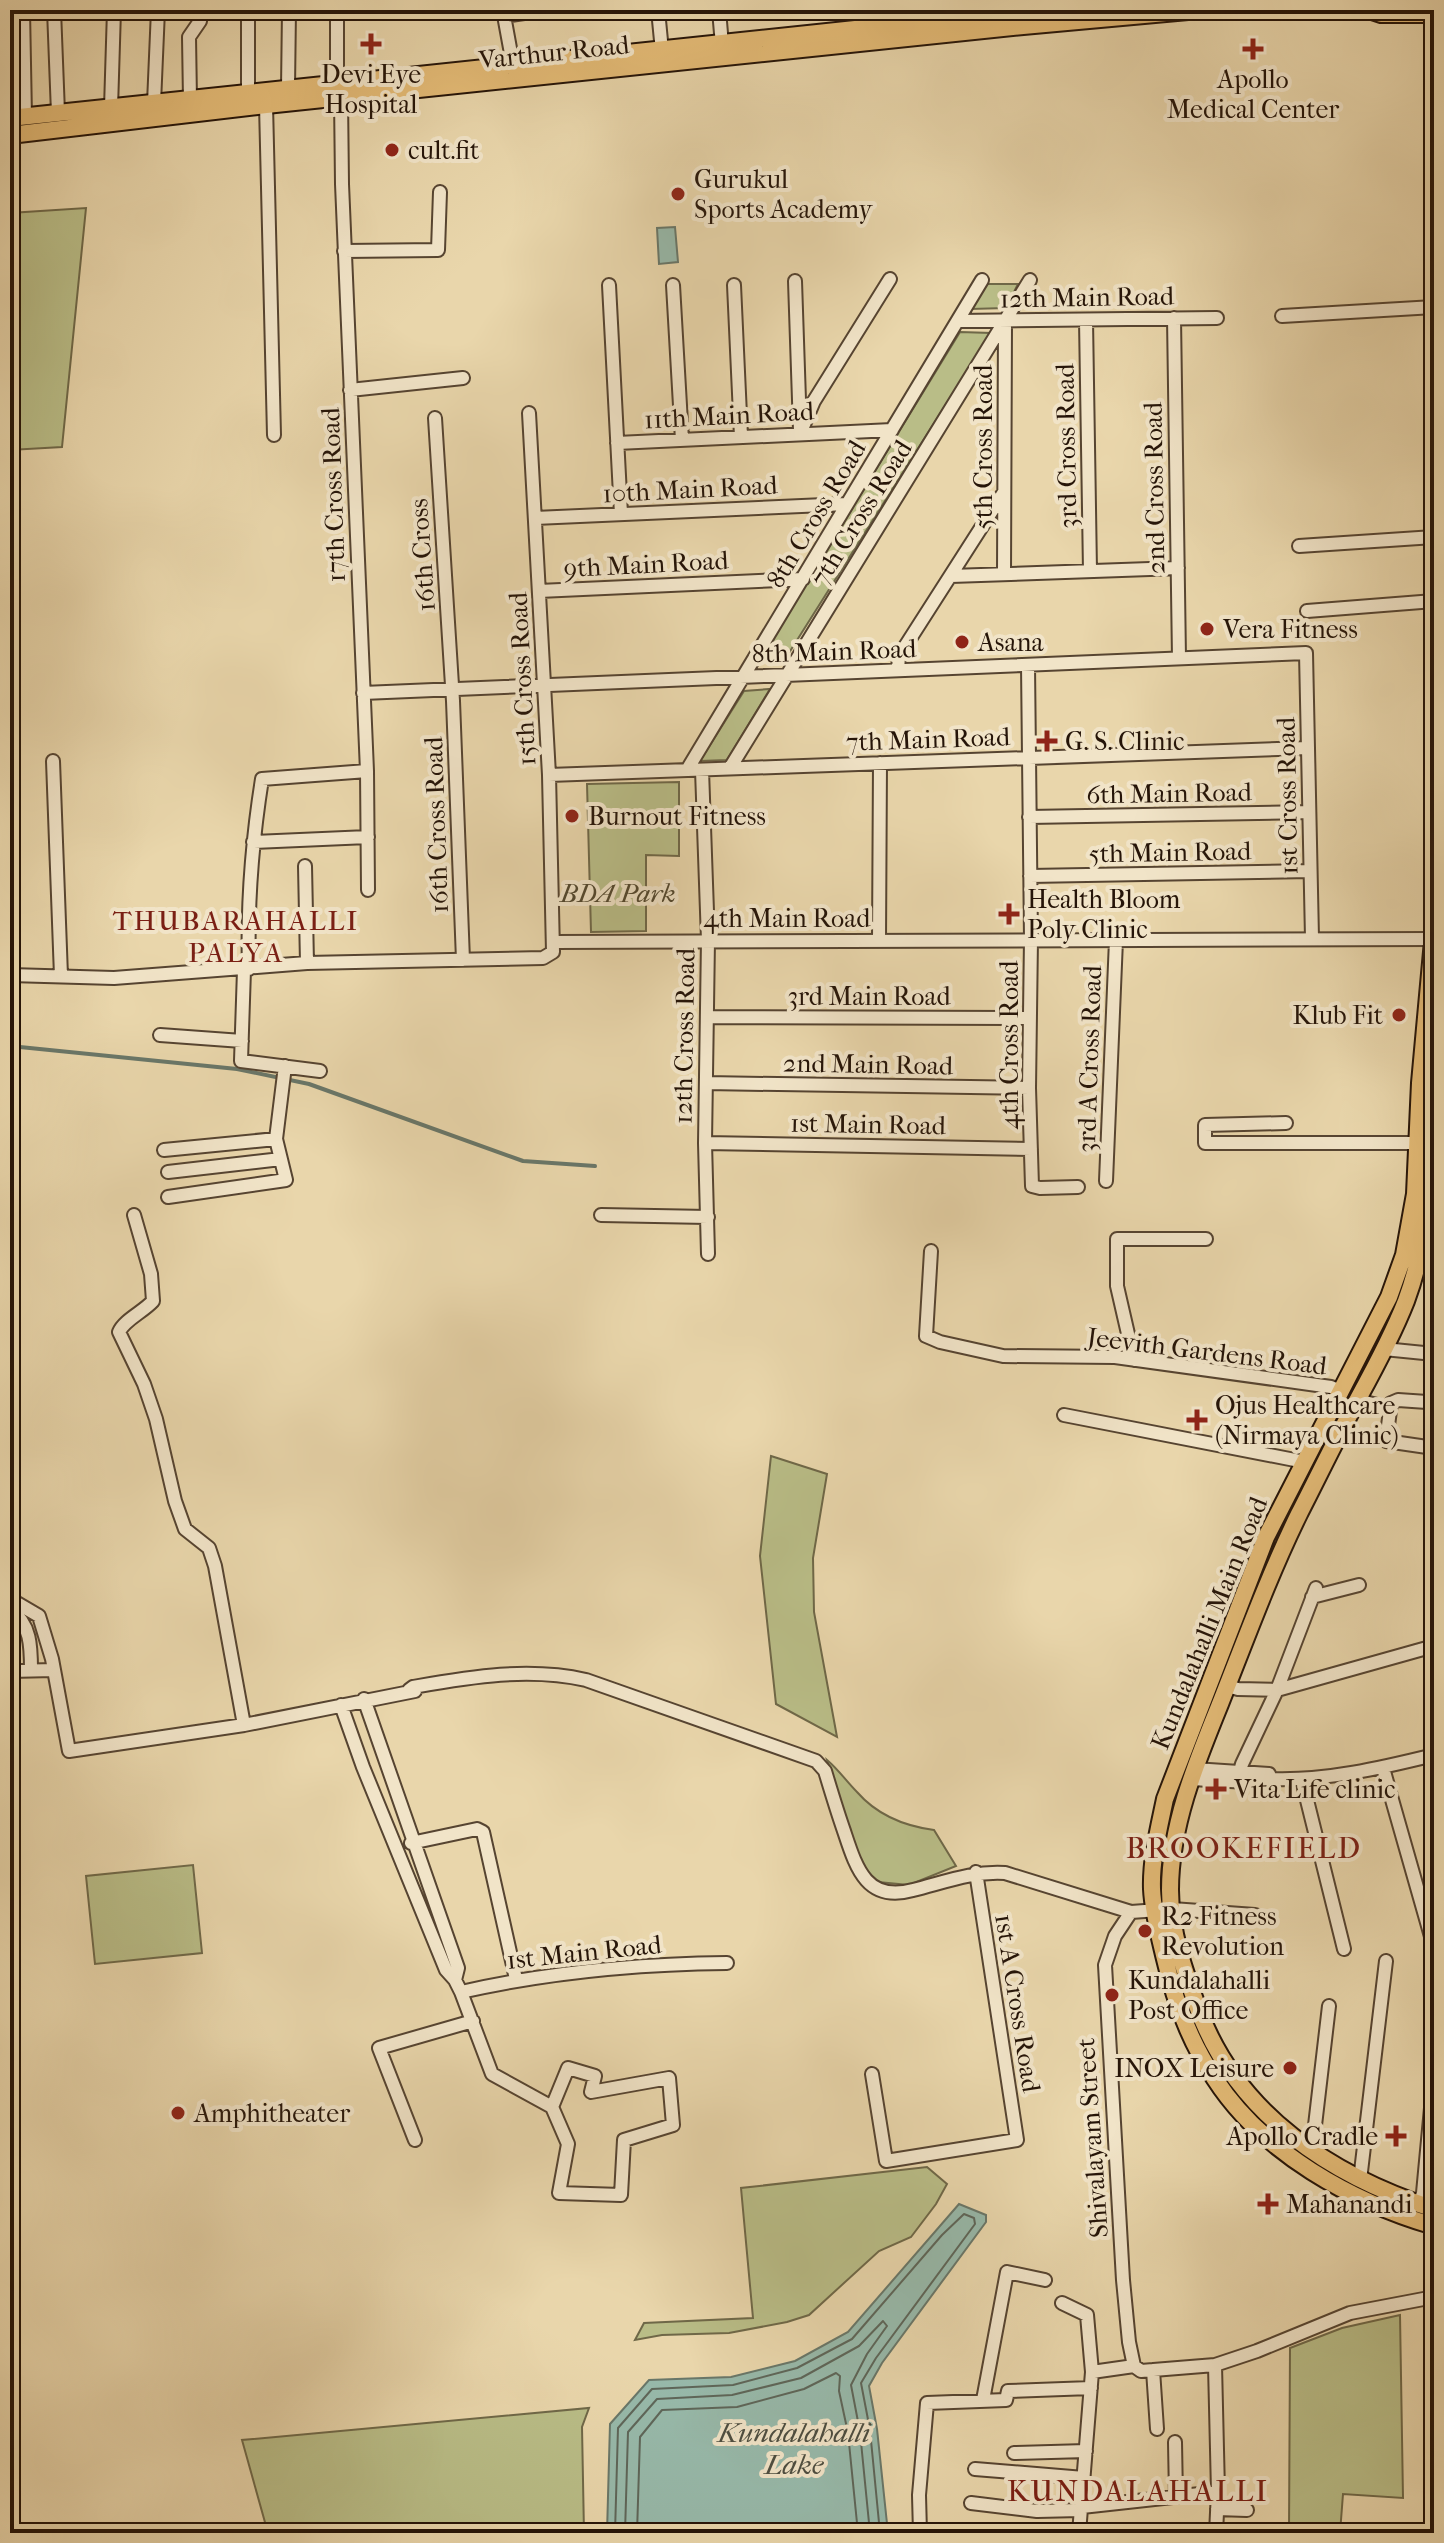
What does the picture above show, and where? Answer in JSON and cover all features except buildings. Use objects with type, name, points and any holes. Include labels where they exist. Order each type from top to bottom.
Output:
[{"type":"main road","name":"Varthur Road","points":[[18,126],[266,105],[339,91],[1036,10]]},
{"type":"main road","name":"Varthur Road","points":[[514,73],[926,15],[987,17],[1199,10]]},
{"type":"main road","points":[[1369,10],[1381,14],[1434,14]]},
{"type":"main road","name":"Varthur Road","points":[[18,126],[58,113],[248,92],[288,88],[339,91]]},
{"type":"main road","name":"Kundalahalli Main Road","points":[[1427,2207],[1360,2180],[1312,2151],[1259,2107],[1237,2082],[1217,2052],[1184,1969],[1170,1891],[1175,1847],[1192,1774],[1286,1540],[1384,1349],[1406,1301],[1420,1254],[1430,1199],[1429,1143],[1420,1083],[1433,935]]},
{"type":"main road","name":"Kundalahalli Main Road","points":[[1429,1143],[1415,1194],[1404,1255],[1389,1297],[1266,1537],[1169,1786],[1156,1840],[1152,1888],[1170,1981],[1203,2061],[1233,2102],[1274,2143],[1318,2175],[1381,2207],[1434,2226]]},
{"type":"street","points":[[18,126],[23,10]]},
{"type":"street","points":[[54,10],[58,113]]},
{"type":"street","points":[[111,108],[114,10]]},
{"type":"street","points":[[154,103],[158,10]]},
{"type":"street","points":[[190,100],[189,37],[200,21],[201,10]]},
{"type":"street","points":[[248,10],[248,92]]},
{"type":"street","points":[[288,88],[289,10]]},
{"type":"street","points":[[337,10],[339,91]]},
{"type":"street","points":[[514,73],[504,13],[545,10]]},
{"type":"street","points":[[658,10],[662,51]]},
{"type":"street","points":[[719,10],[722,45]]},
{"type":"street","name":"17th Cross Road","points":[[339,91],[367,771],[368,890]]},
{"type":"street","points":[[266,105],[274,435]]},
{"type":"street","points":[[344,251],[438,250],[440,192]]},
{"type":"street","points":[[800,434],[814,401],[890,279]]},
{"type":"street","name":"8th Cross Road","points":[[687,770],[982,280]]},
{"type":"street","name":"7th Cross Road","points":[[730,768],[1030,280]]},
{"type":"street","points":[[795,281],[800,434]]},
{"type":"street","points":[[609,285],[621,514]]},
{"type":"street","points":[[673,285],[682,440]]},
{"type":"street","points":[[734,285],[741,437]]},
{"type":"street","points":[[1282,316],[1434,307]]},
{"type":"street","name":"2nd Cross Road","points":[[1174,318],[1179,658]]},
{"type":"street","name":"12th Main Road","points":[[958,321],[1217,318]]},
{"type":"street","name":"3rd Cross Road","points":[[1086,320],[1090,571]]},
{"type":"street","name":"5th Cross Road","points":[[1004,574],[1005,321]]},
{"type":"street","points":[[350,390],[463,378]]},
{"type":"street","name":"15th Cross Road","points":[[529,413],[549,775],[554,942]]},
{"type":"street","name":"16th Cross","points":[[435,418],[452,689]]},
{"type":"street","name":"11th Main Road","points":[[617,443],[892,430]]},
{"type":"street","points":[[898,670],[899,656],[1004,492]]},
{"type":"street","name":"10th Main Road","points":[[535,518],[847,504]]},
{"type":"street","points":[[1299,546],[1434,537]]},
{"type":"street","points":[[951,576],[1178,568]]},
{"type":"street","name":"9th Main Road","points":[[539,591],[803,579]]},
{"type":"street","points":[[1307,611],[1434,601]]},
{"type":"street","name":"8th Main Road","points":[[363,693],[1306,653]]},
{"type":"street","name":"1st Cross Road","points":[[1306,653],[1312,938]]},
{"type":"street","name":"4th Cross Road","points":[[1028,665],[1032,1186],[1078,1187]]},
{"type":"street","name":"16th Cross Road","points":[[452,689],[463,960]]},
{"type":"street","name":"7th Main Road","points":[[549,775],[1308,748]]},
{"type":"street","points":[[53,761],[61,976]]},
{"type":"street","points":[[879,940],[880,763]]},
{"type":"street","name":"12th Cross Road","points":[[702,770],[708,940],[704,1217],[708,1254]]},
{"type":"street","points":[[320,1071],[283,1075],[241,1061],[253,842],[262,779],[367,771]]},
{"type":"street","name":"6th Main Road","points":[[1029,817],[1309,812]]},
{"type":"street","points":[[253,842],[368,837]]},
{"type":"street","points":[[305,866],[307,963]]},
{"type":"street","name":"5th Main Road","points":[[1030,876],[1310,871]]},
{"type":"street","name":"4th Main Road","points":[[10,975],[114,978],[307,963],[543,958],[553,952],[554,942],[1116,940],[1433,935]]},
{"type":"street","name":"3rd A Cross Road","points":[[1106,1181],[1116,940]]},
{"type":"street","name":"3rd Main Road","points":[[707,1017],[1030,1018]]},
{"type":"street","points":[[160,1035],[242,1041]]},
{"type":"street","points":[[168,1197],[286,1180],[276,1139],[283,1075]]},
{"type":"street","name":"2nd Main Road","points":[[706,1083],[1029,1088]]},
{"type":"street","points":[[1286,1123],[1205,1125],[1205,1143],[1429,1143]]},
{"type":"street","points":[[164,1150],[276,1139]]},
{"type":"street","name":"1st Main Road","points":[[705,1143],[1031,1149]]},
{"type":"street","points":[[168,1172],[281,1159]]},
{"type":"street","points":[[134,1215],[151,1274],[153,1301],[142,1313],[123,1325],[119,1332],[144,1384],[156,1419],[175,1501],[185,1529],[209,1548],[215,1566],[244,1725]]},
{"type":"street","points":[[601,1215],[704,1217]]},
{"type":"street","points":[[1134,1360],[1117,1286],[1117,1239],[1206,1239]]},
{"type":"street","name":"Jeevith Gardens Road","points":[[931,1251],[926,1336],[940,1342],[1003,1356],[1134,1360],[1318,1385],[1341,1391]]},
{"type":"street","points":[[1384,1349],[1434,1354]]},
{"type":"street","points":[[1357,1400],[1389,1408]]},
{"type":"street","points":[[1427,1402],[1398,1400],[1389,1408],[1386,1441],[1434,1448]]},
{"type":"street","points":[[1064,1415],[1305,1462]]},
{"type":"street","points":[[1238,1778],[1277,1690],[1314,1593],[1359,1585]]},
{"type":"street","points":[[10,1599],[39,1616],[48,1641],[69,1751],[244,1725],[409,1690],[539,1677],[542,1674],[586,1680],[816,1761],[825,1771],[856,1868],[867,1883],[880,1891],[910,1892],[976,1872],[1005,1873],[1131,1912],[1172,1909],[1255,1915]]},
{"type":"street","points":[[10,1609],[24,1624],[30,1642],[31,1670]]},
{"type":"street","points":[[1227,1686],[1277,1690],[1434,1646]]},
{"type":"street","points":[[10,1671],[54,1670]]},
{"type":"street","points":[[364,1699],[458,1968],[458,1986]]},
{"type":"street","points":[[341,1705],[446,1970],[458,1986],[492,2074],[552,2107],[568,2144],[559,2193],[621,2195],[624,2140],[673,2125],[669,2078],[591,2092],[595,2076],[568,2068],[552,2107]]},
{"type":"street","points":[[1192,1774],[1268,1783],[1271,1779],[1302,1780],[1383,1768],[1434,1755]]},
{"type":"street","points":[[1383,1768],[1434,1947]]},
{"type":"street","points":[[1302,1780],[1344,1949]]},
{"type":"street","points":[[398,1849],[415,1841],[477,1829],[483,1832],[516,1979]]},
{"type":"street","name":"1st A Cross Road","points":[[872,2074],[886,2161],[1017,2140],[976,1872]]},
{"type":"street","name":"Shivalayam Street","points":[[1131,1912],[1115,1936],[1105,1965],[1121,2251],[1134,2366]]},
{"type":"street","points":[[1360,2180],[1386,1961]]},
{"type":"street","name":"1st Main Road","points":[[458,1986],[576,1970],[727,1963]]},
{"type":"street","points":[[1312,2151],[1329,2006]]},
{"type":"street","points":[[415,2140],[379,2048],[473,2021]]},
{"type":"street","points":[[1427,2207],[1423,2193],[1434,2076]]},
{"type":"street","points":[[983,2400],[1007,2272],[1045,2280]]},
{"type":"street","points":[[1092,2372],[1134,2366],[1141,2371],[1215,2365],[1350,2313],[1434,2297]]},
{"type":"street","points":[[1062,2303],[1087,2315],[1092,2372],[1079,2533]]},
{"type":"street","points":[[1215,2365],[1216,2533]]},
{"type":"street","points":[[1153,2370],[1157,2429]]},
{"type":"street","points":[[920,2533],[919,2495],[927,2403],[1006,2400],[1008,2391],[1091,2388]]},
{"type":"street","points":[[1175,2442],[1176,2497]]},
{"type":"street","points":[[1014,2453],[1086,2451]]},
{"type":"street","points":[[975,2469],[1084,2478]]},
{"type":"street","points":[[971,2503],[1037,2511],[1218,2492]]},
{"type":"street","points":[[1217,2509],[1247,2510]]},
{"type":"green space","points":[[86,208],[62,447],[10,450],[10,213]]},
{"type":"green space","points":[[985,284],[1018,284],[1006,308],[971,309]]},
{"type":"green space","points":[[960,332],[991,333],[787,656],[761,657]]},
{"type":"green space","points":[[770,689],[727,760],[700,761],[744,691]]},
{"type":"green space","name":"BDA Park","points":[[679,782],[679,856],[646,855],[646,931],[591,932],[587,784]]},
{"type":"green space","points":[[771,1456],[827,1474],[813,1558],[814,1612],[837,1737],[776,1704],[760,1556]]},
{"type":"green space","points":[[827,1760],[865,1800],[882,1813],[912,1826],[934,1830],[956,1866],[909,1885],[878,1882],[858,1863]]},
{"type":"green space","points":[[193,1865],[202,1953],[95,1964],[86,1876]]},
{"type":"green space","points":[[927,2167],[947,2184],[911,2237],[879,2251],[809,2315],[729,2333],[662,2335],[635,2340],[644,2323],[753,2318],[741,2188]]},
{"type":"green space","points":[[1400,2315],[1403,2498],[1343,2494],[1340,2533],[1289,2533],[1290,2348],[1342,2328]]},
{"type":"green space","points":[[589,2408],[582,2427],[584,2533],[268,2533],[242,2440]]},
{"type":"water","points":[[675,227],[678,262],[659,264],[657,228]]},
{"type":"water","name":"Kundalahalli Lake","points":[[959,2204],[986,2215],[986,2222],[882,2363],[869,2386],[877,2429],[888,2533],[607,2533],[610,2424],[649,2380],[731,2377],[795,2361],[848,2332]]},
{"type":"waterway","points":[[10,1046],[237,1069],[309,1084],[523,1161],[595,1166]]},
{"type":"place","name":"Devi Eye Hospital","points":[[371,44]]},
{"type":"place","name":"Apollo Medical Center","points":[[1253,49]]},
{"type":"place","name":"cult.fit","points":[[392,150]]},
{"type":"place","name":"Gurukul Sports Academy","points":[[678,194]]},
{"type":"place","name":"Vera Fitness","points":[[1207,629]]},
{"type":"place","name":"Asana","points":[[962,642]]},
{"type":"place","name":"G. S. Clinic","points":[[1047,741]]},
{"type":"place","name":"Burnout Fitness","points":[[572,816]]},
{"type":"place","name":"Health Bloom Poly Clinic","points":[[1009,914]]},
{"type":"place","name":"Klub Fit","points":[[1399,1015]]},
{"type":"place","name":"Ojus Healthcare (Nirmaya Clinic)","points":[[1197,1420]]},
{"type":"place","name":"Vita Life clinic","points":[[1216,1789]]},
{"type":"place","name":"R2 Fitness Revolution","points":[[1145,1931]]},
{"type":"place","name":"Kundalahalli Post Office","points":[[1112,1995]]},
{"type":"place","name":"INOX Leisure","points":[[1290,2068]]},
{"type":"place","name":"Amphitheater","points":[[178,2113]]},
{"type":"place","name":"Apollo Cradle","points":[[1396,2136]]},
{"type":"place","name":"Mahanandi","points":[[1268,2204]]},
{"type":"district","name":"THUBARAHALLI PALYA","points":[[236,936]]},
{"type":"district","name":"BROOKEFIELD","points":[[1244,1848]]},
{"type":"district","name":"KUNDALAHALLI","points":[[1138,2491]]}]
